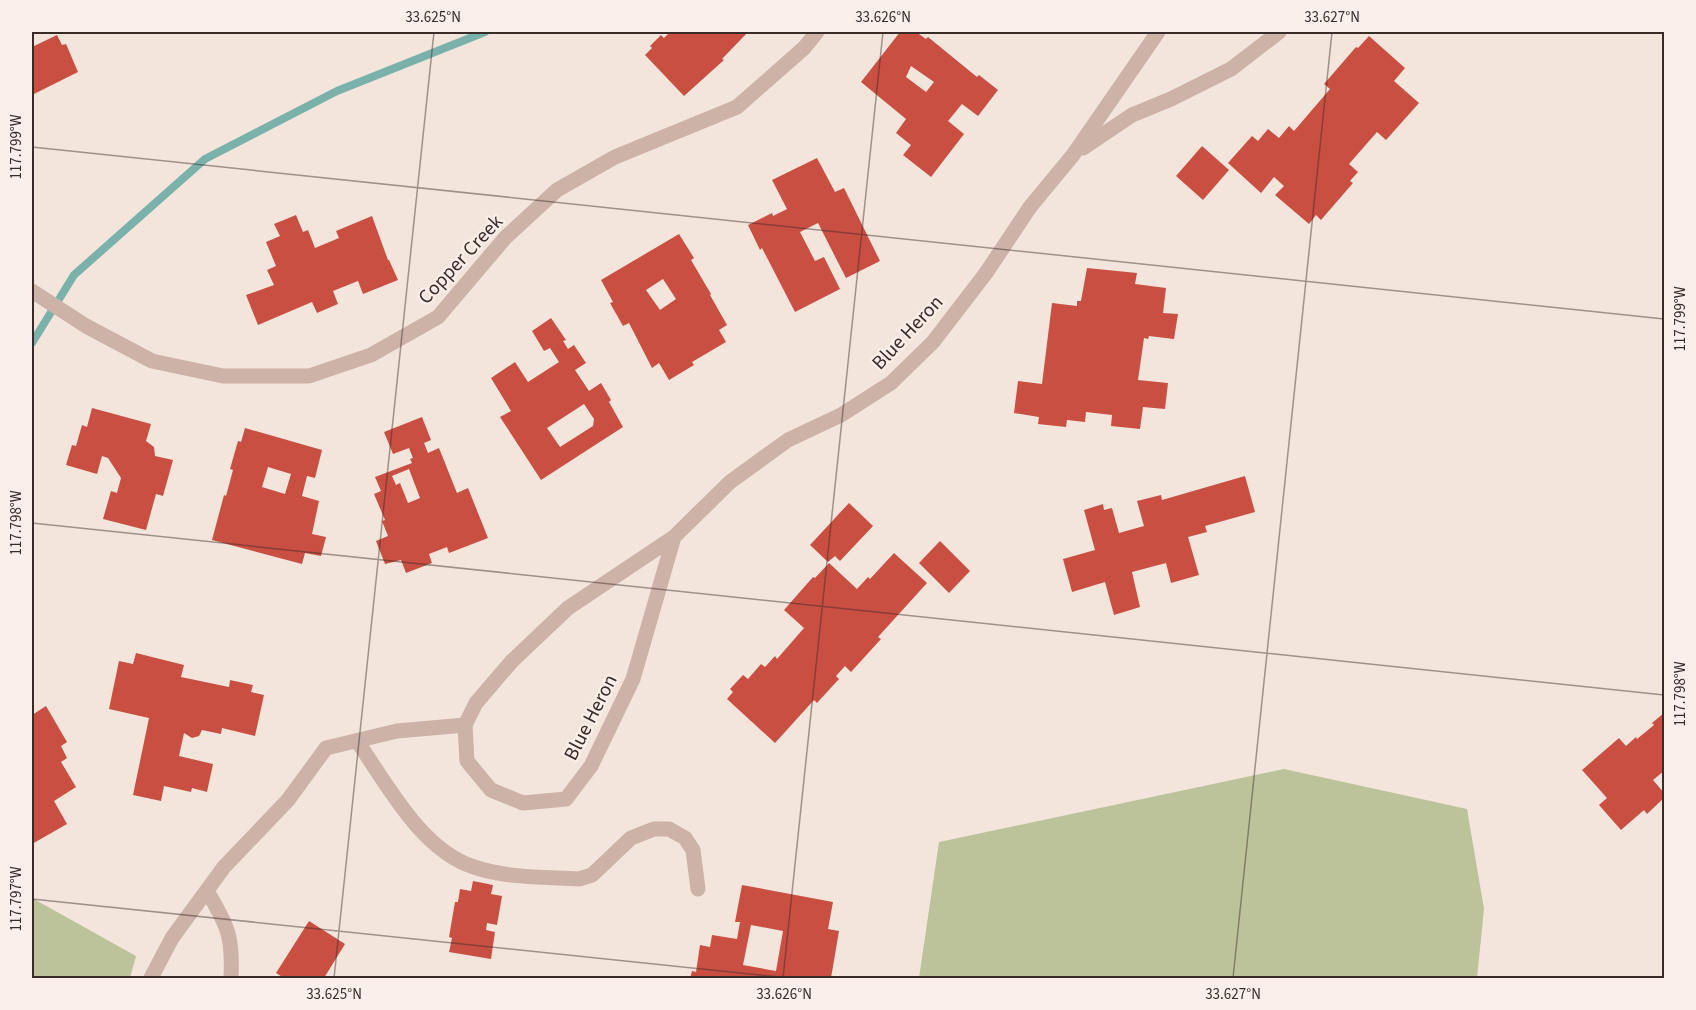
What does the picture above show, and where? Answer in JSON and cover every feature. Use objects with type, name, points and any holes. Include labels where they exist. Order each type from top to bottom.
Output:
[{"type":"street","name":"Copper Creek","points":[[32,291],[86,326],[152,361],[223,375],[309,376],[371,355],[438,317],[505,238],[557,190],[615,157],[737,107],[804,48],[817,32]]},
{"type":"street","name":"Blue Heron","points":[[674,537],[633,679],[591,766],[566,799],[523,803],[490,790],[468,761],[465,725],[476,704],[512,661],[568,608],[674,537],[730,482],[788,440],[841,415],[891,383],[933,342],[986,273],[1030,207],[1073,155],[1158,32]]},
{"type":"street","name":"Blue Heron","points":[[1073,155],[1132,115],[1172,99],[1231,69],[1279,32]]},
{"type":"street","points":[[151,978],[172,938],[224,867],[288,800],[326,748],[397,731],[465,725]]},
{"type":"street","points":[[357,741],[421,830],[453,858],[474,867],[493,871],[579,879],[592,876],[631,838],[654,829],[669,829],[685,838],[693,850],[699,888]]},
{"type":"street","points":[[207,891],[225,920],[232,950],[231,978]]},
{"type":"green space","points":[[1284,769],[1467,809],[1484,909],[1477,978],[919,978],[939,842]]},
{"type":"green space","points":[[32,898],[136,956],[130,978],[32,978]]},
{"type":"building","points":[[667,32],[748,32],[722,59],[724,60],[684,96],[645,55],[652,48],[650,46],[661,35],[664,38]]},
{"type":"building","points":[[900,32],[916,32],[926,39],[928,37],[977,77],[979,75],[998,90],[978,116],[962,104],[948,121],[964,134],[931,177],[903,155],[911,145],[896,133],[906,119],[861,82]],"holes":[[[911,66],[934,82],[926,92],[906,77]]]},
{"type":"building","points":[[57,35],[62,45],[66,44],[78,72],[32,95],[32,47]]},
{"type":"building","points":[[1369,36],[1405,68],[1394,81],[1419,103],[1386,140],[1377,132],[1349,164],[1358,172],[1350,181],[1353,183],[1321,220],[1316,215],[1309,224],[1275,195],[1284,186],[1274,177],[1261,193],[1228,163],[1252,136],[1258,141],[1268,129],[1279,138],[1289,126],[1294,131],[1330,89],[1324,84],[1356,47],[1358,48]]},
{"type":"building","points":[[1202,146],[1229,170],[1203,200],[1176,176]]},
{"type":"building","points":[[817,158],[835,192],[844,188],[880,261],[846,278],[818,223],[800,232],[815,261],[824,257],[840,289],[795,312],[748,225],[772,213],[773,216],[787,209],[772,180]]},
{"type":"building","points":[[296,215],[303,232],[308,230],[315,248],[339,238],[336,231],[372,216],[398,280],[363,294],[358,281],[333,291],[338,304],[317,313],[312,302],[258,325],[246,295],[274,285],[267,270],[276,266],[266,242],[280,236],[274,224]]},
{"type":"building","points":[[679,234],[694,258],[691,260],[727,325],[719,330],[726,342],[692,362],[694,365],[669,380],[659,363],[652,368],[629,323],[623,326],[610,303],[613,302],[601,280]],"holes":[[[663,279],[676,299],[660,310],[646,290]]]},
{"type":"building","points":[[1087,268],[1137,273],[1135,284],[1166,288],[1163,313],[1178,314],[1174,339],[1149,336],[1148,339],[1144,338],[1138,380],[1168,383],[1165,409],[1143,407],[1140,429],[1111,426],[1112,415],[1086,412],[1085,422],[1067,420],[1066,427],[1038,424],[1039,417],[1014,413],[1018,381],[1042,384],[1052,303],[1077,306],[1077,301],[1081,301]]},
{"type":"building","points":[[551,318],[566,340],[563,341],[568,349],[574,345],[586,363],[575,370],[589,391],[601,383],[623,427],[541,480],[500,417],[511,411],[491,378],[515,362],[528,382],[559,362],[550,348],[544,351],[532,331]],"holes":[[[584,404],[594,419],[593,426],[560,447],[547,428]]]},
{"type":"building","points":[[92,408],[151,424],[146,441],[154,447],[155,456],[173,460],[163,496],[156,494],[146,530],[103,519],[111,491],[117,493],[121,478],[108,458],[102,456],[97,474],[66,465],[72,445],[76,446],[82,425],[87,427]]},
{"type":"building","points":[[422,417],[431,440],[424,443],[428,453],[439,448],[457,493],[468,488],[488,538],[449,553],[447,547],[429,554],[432,563],[406,573],[401,560],[385,564],[376,541],[388,536],[382,521],[385,520],[374,494],[381,491],[375,477],[412,463],[410,459],[413,458],[409,448],[393,454],[384,432]],"holes":[[[409,469],[420,498],[408,503],[400,483],[396,485],[392,476]]]},
{"type":"building","points":[[245,428],[322,450],[315,478],[307,476],[302,496],[319,501],[312,534],[326,537],[321,556],[305,553],[302,564],[212,540],[233,470],[230,469],[238,441],[241,442]],"holes":[[[268,467],[291,474],[285,494],[262,487]]]},
{"type":"building","points":[[1245,476],[1255,512],[1205,526],[1207,532],[1188,537],[1199,575],[1171,583],[1166,563],[1132,572],[1140,607],[1114,615],[1105,582],[1072,592],[1063,559],[1095,550],[1084,510],[1103,504],[1104,510],[1112,508],[1119,533],[1144,526],[1137,501],[1161,495],[1162,500]]},
{"type":"building","points":[[849,503],[873,526],[840,561],[835,556],[828,562],[810,545]]},
{"type":"building","points":[[940,541],[970,571],[949,593],[919,563]]},
{"type":"building","points":[[894,553],[927,583],[878,637],[881,639],[851,672],[845,666],[836,676],[839,679],[817,703],[814,700],[775,743],[727,699],[733,692],[730,689],[743,675],[748,679],[761,664],[765,667],[775,656],[777,659],[804,628],[784,610],[813,577],[815,578],[829,563],[857,589],[868,577],[870,579]]},
{"type":"building","points":[[136,653],[184,665],[181,677],[229,687],[230,680],[253,685],[251,692],[264,695],[255,736],[222,728],[221,734],[202,730],[199,736],[192,738],[184,733],[179,756],[213,764],[207,792],[192,788],[191,792],[164,786],[161,801],[133,795],[149,718],[109,709],[119,661],[133,664]]},
{"type":"building","points":[[46,706],[67,742],[61,746],[67,758],[61,762],[76,787],[54,801],[67,824],[32,844],[32,715]]},
{"type":"building","points":[[1664,713],[1664,771],[1653,780],[1664,793],[1664,798],[1647,814],[1644,810],[1621,830],[1599,805],[1607,798],[1582,770],[1619,738],[1626,746],[1636,737],[1637,739]]},
{"type":"building","points":[[473,881],[493,885],[491,894],[502,896],[497,925],[487,923],[486,930],[495,932],[491,959],[449,952],[455,902],[458,902],[460,889],[471,891]]},
{"type":"building","points":[[742,885],[833,902],[828,929],[839,931],[831,978],[690,978],[692,971],[696,972],[700,945],[710,947],[712,935],[737,939],[740,922],[735,922]],"holes":[[[751,925],[783,931],[776,971],[743,965]]]},
{"type":"building","points":[[309,921],[345,944],[324,978],[284,978],[276,973]]},
{"type":"waterway","points":[[32,343],[74,275],[205,159],[337,91],[485,32]]}]
